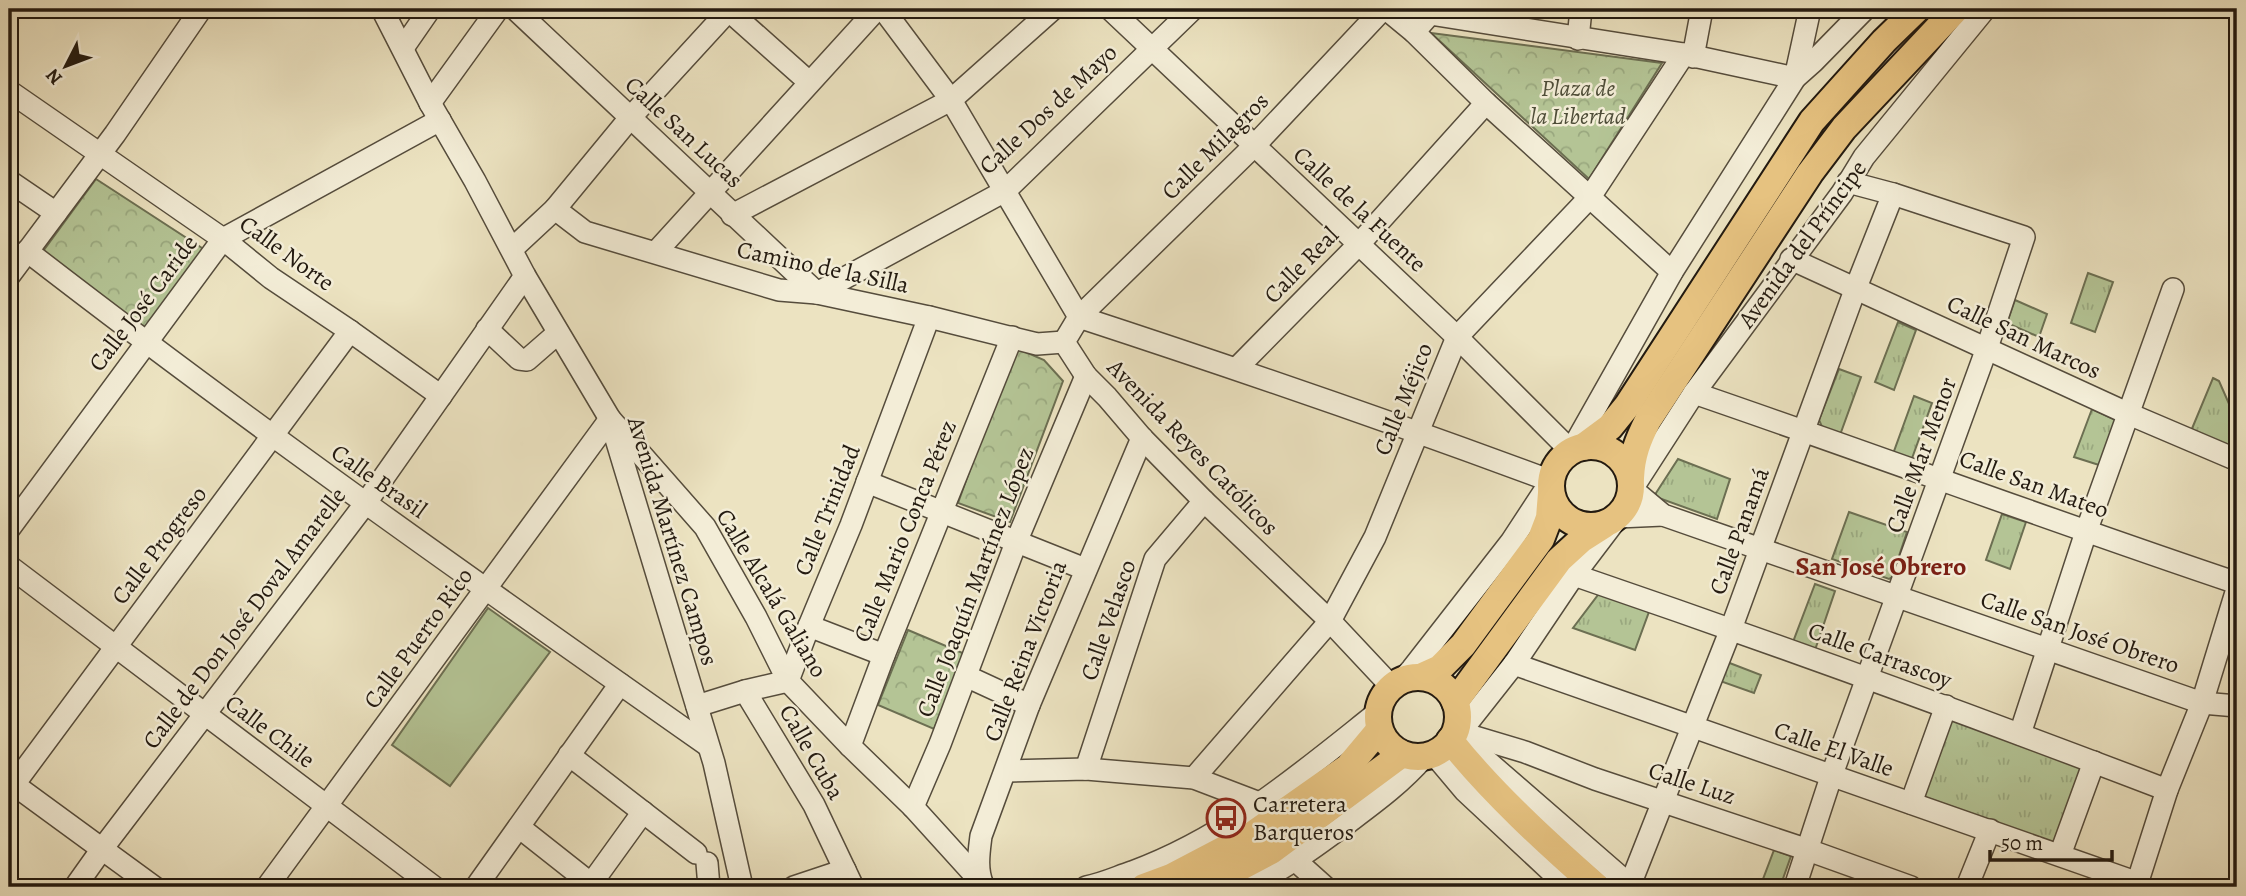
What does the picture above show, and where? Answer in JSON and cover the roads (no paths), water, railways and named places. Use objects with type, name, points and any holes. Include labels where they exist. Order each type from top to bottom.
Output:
[{"type":"main road","points":[[1144,887],[1171,877],[1254,834],[1348,767],[1378,721],[1384,694],[1404,681],[1440,668],[1463,645],[1541,539],[1549,518],[1551,487],[1557,464],[1597,438],[1619,417],[1811,121],[1917,9]]},
{"type":"main road","name":"Avenida del Príncipe","points":[[1631,483],[1636,442],[1648,420],[1810,173],[1844,128],[1956,9]]},
{"type":"main road","points":[[1455,702],[1559,560],[1582,539],[1625,509],[1631,483],[1627,468],[1613,452],[1603,448],[1577,449]]},
{"type":"main road","points":[[1551,487],[1555,504],[1570,521],[1593,527],[1611,521]]},
{"type":"main road","points":[[1203,887],[1271,851],[1439,742],[1458,716],[1455,702],[1447,690],[1435,680],[1404,681]]},
{"type":"main road","points":[[1378,721],[1388,745],[1439,742],[1477,772],[1597,887]]},
{"type":"street","points":[[9,276],[100,154],[201,9]]},
{"type":"street","name":"Avenida Martínez Campos","points":[[382,9],[525,276],[610,419],[714,763],[742,887]]},
{"type":"street","points":[[403,48],[429,9]]},
{"type":"street","points":[[435,111],[498,9]]},
{"type":"street","name":"Calle San Lucas","points":[[515,9],[817,293]]},
{"type":"street","points":[[512,249],[555,209],[630,118],[728,9],[809,82]]},
{"type":"street","points":[[656,252],[877,9]]},
{"type":"street","points":[[883,9],[951,100],[1079,317],[1237,368],[1419,432],[1551,487]]},
{"type":"street","points":[[732,215],[951,100],[1053,9]]},
{"type":"street","name":"Calle de la Fuente","points":[[1110,9],[1577,449]]},
{"type":"street","name":"Calle Dos de Mayo","points":[[817,293],[1005,191],[1193,9]]},
{"type":"street","points":[[1385,9],[1414,32],[1486,103],[1672,272]]},
{"type":"street","name":"Calle Milagros","points":[[1079,317],[1254,146],[1385,9]]},
{"type":"street","points":[[1578,38],[1581,9]]},
{"type":"street","points":[[1689,56],[1702,9]]},
{"type":"street","points":[[1795,78],[1810,9]]},
{"type":"street","points":[[1577,449],[1672,272],[1795,78],[1865,9]]},
{"type":"street","name":"Avenida del Príncipe","points":[[1631,483],[1864,157],[1985,9]]},
{"type":"street","points":[[1414,32],[1431,11],[1750,67],[1795,78]]},
{"type":"street","name":"Calle Méjico","points":[[1194,778],[1330,621],[1375,537],[1457,337],[1590,197],[1689,56]]},
{"type":"street","name":"Calle Norte","points":[[9,91],[223,239],[271,278],[441,396]]},
{"type":"street","name":"Calle Real","points":[[1237,368],[1359,244],[1486,103]]},
{"type":"street","name":"Calle José Caride","points":[[9,529],[223,239],[435,111]]},
{"type":"street","points":[[9,181],[56,213]]},
{"type":"street","points":[[1848,182],[1893,194]]},
{"type":"street","name":"Calle Mar Menor","points":[[1795,887],[2024,237],[1893,194]]},
{"type":"street","name":"Calle Panamá","points":[[1631,886],[1731,629],[1855,290],[1893,194]]},
{"type":"street","name":"Camino de la Silla","points":[[555,209],[585,232],[779,290],[817,293],[1037,344],[1064,342]]},
{"type":"street","name":"Calle Brasil","points":[[27,251],[145,343],[365,504],[707,746]]},
{"type":"street","name":"Calle San Marcos","points":[[1791,259],[2129,414],[2237,460]]},
{"type":"street","name":"Calle de Don José Doval Amarelle","points":[[75,887],[365,504],[525,276]]},
{"type":"street","points":[[2020,734],[2086,532],[2173,289]]},
{"type":"street","name":"Calle Trinidad","points":[[788,681],[929,317]]},
{"type":"street","points":[[1064,342],[1079,317]]},
{"type":"street","points":[[487,329],[519,359],[527,360],[558,333]]},
{"type":"street","name":"Calle Progreso","points":[[10,785],[116,647],[350,331]]},
{"type":"street","name":"Calle Mario Conca Pérez","points":[[850,746],[1012,337]]},
{"type":"street","name":"Avenida Reyes Católicos","points":[[1064,342],[1086,376],[1204,501],[1330,621],[1404,681]]},
{"type":"street","name":"Calle Joaquín Martínez López","points":[[913,807],[1017,540],[1086,376]]},
{"type":"street","name":"Calle San Mateo","points":[[1694,393],[2237,583]]},
{"type":"street","name":"Calle Puerto Rico","points":[[267,887],[610,419]]},
{"type":"street","name":"Calle Alcalá Galiano","points":[[610,419],[705,527],[757,617],[788,681],[913,807],[982,885]]},
{"type":"street","name":"Calle Reina Victoria","points":[[982,885],[978,857],[981,836],[1029,705],[1142,438]]},
{"type":"street","points":[[867,482],[1085,569]]},
{"type":"street","name":"Calle San José Obrero","points":[[1631,483],[1663,515]]},
{"type":"street","name":"Calle Velasco","points":[[1086,769],[1155,559],[1204,501]]},
{"type":"street","name":"Calle San José Obrero","points":[[1611,521],[1663,515],[2202,703],[2237,706]]},
{"type":"street","points":[[1245,887],[1296,862],[1404,780],[1439,742],[1469,721],[1514,664],[1611,521]]},
{"type":"street","name":"Calle Chile","points":[[9,566],[434,887]]},
{"type":"street","name":"Calle Carrascoy","points":[[1574,575],[1946,706],[2167,790]]},
{"type":"street","points":[[2137,885],[2167,790],[2202,703],[2237,589]]},
{"type":"street","points":[[808,626],[884,655]]},
{"type":"street","name":"Calle El Valle","points":[[1514,664],[1990,830],[2137,885]]},
{"type":"street","points":[[966,676],[1029,705]]},
{"type":"street","points":[[745,691],[788,681]]},
{"type":"street","points":[[476,887],[620,684]]},
{"type":"street","name":"Calle Cuba","points":[[697,706],[745,691],[814,805],[849,879]]},
{"type":"street","points":[[1911,803],[1946,706]]},
{"type":"street","points":[[1086,887],[1152,864],[1196,843],[1262,804],[1378,721]]},
{"type":"street","points":[[1439,742],[1631,886]]},
{"type":"street","points":[[1439,742],[1465,791],[1568,887]]},
{"type":"street","name":"Calle Luz","points":[[1439,742],[1525,752],[1595,779],[1808,849],[1911,887]]},
{"type":"street","points":[[569,755],[701,858],[709,887]]},
{"type":"street","points":[[2060,855],[2094,762]]},
{"type":"street","points":[[1006,771],[1086,769],[1194,778],[1262,804]]},
{"type":"street","points":[[10,785],[154,887]]},
{"type":"street","points":[[519,827],[593,886],[643,812]]},
{"type":"street","points":[[1967,887],[1990,830]]},
{"type":"street","points":[[1296,862],[1325,887]]},
{"type":"street","points":[[794,887],[849,879]]},
{"type":"place","name":"Carretera Barqueros","points":[[1226,818]]},
{"type":"district","name":"San José Obrero","points":[[1881,566]]},
{"type":"park label","name":"Plaza de la Libertad","points":[[1578,102]]}]
